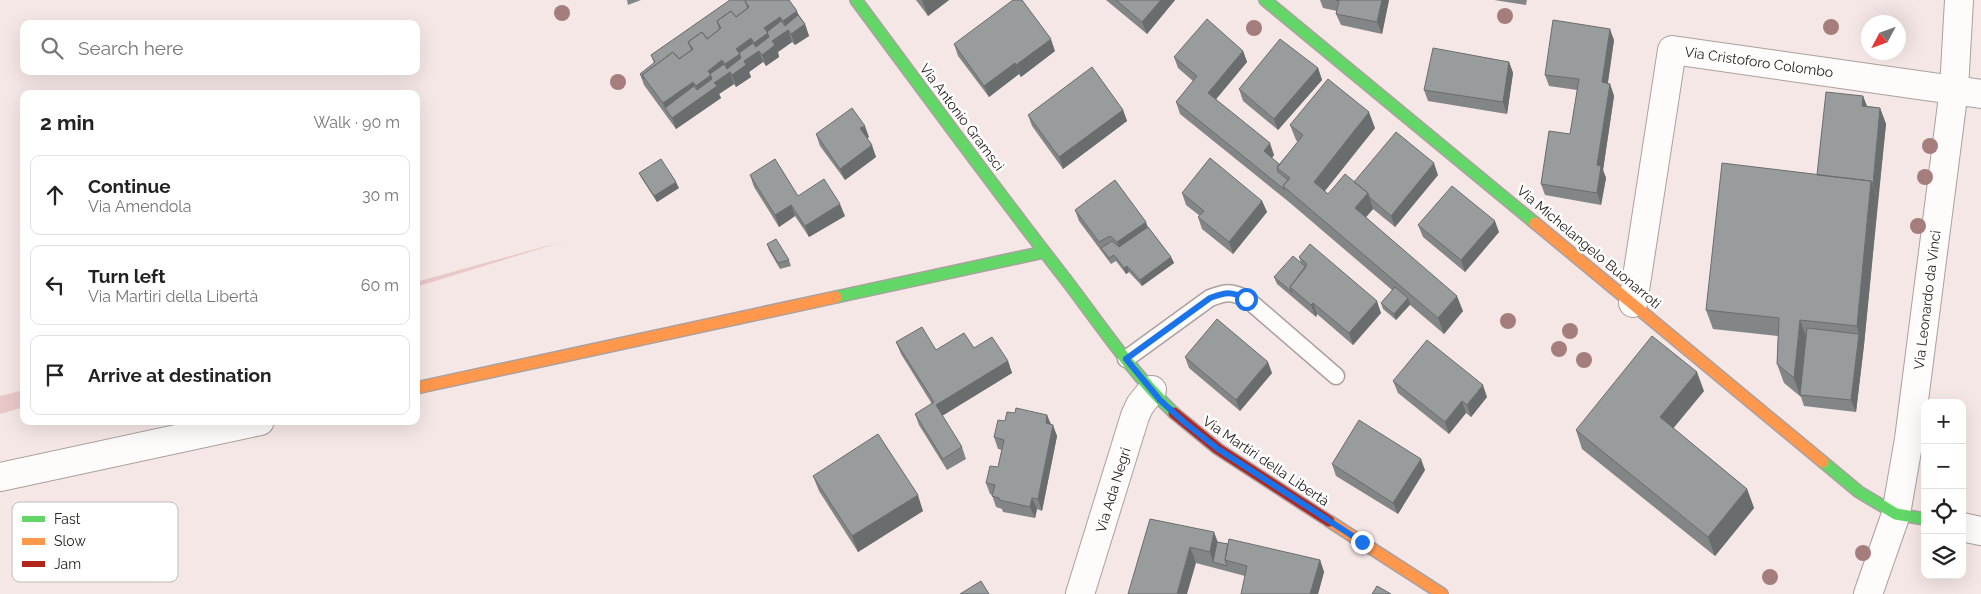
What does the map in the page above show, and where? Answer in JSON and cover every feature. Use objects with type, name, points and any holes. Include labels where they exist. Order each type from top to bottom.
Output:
[{"type":"street","name":"Via Antonio Gramsci","points":[[856,0],[1044,252]]},
{"type":"street","name":"Via Michelangelo Buonarroti","points":[[1265,0],[1633,303],[1858,492],[1896,514],[1921,519]]},
{"type":"street","name":"Via Leonardo da Vinci","points":[[1868,594],[1896,514],[1909,439],[1954,89],[1959,0]]},
{"type":"street","name":"Via Cristoforo Colombo","points":[[1633,303],[1672,50],[1981,94]]},
{"type":"street","name":"Via Martiri della Libertà","points":[[1044,252],[1126,359],[1160,400],[1184,422],[1218,449],[1442,594]]},
{"type":"street","points":[[420,387],[1044,252]]},
{"type":"street","name":"Via Ada Negri","points":[[1080,594],[1135,416],[1140,405],[1152,390]]},
{"type":"street","points":[[0,477],[241,425]]},
{"type":"street","points":[[1966,528],[1981,531]]},
{"type":"lane","points":[[1126,359],[1210,298],[1223,293],[1235,293],[1246,299],[1336,376]]},
{"type":"shaded area","points":[[568,240],[420,286],[420,281]]},
{"type":"shaded area","points":[[20,391],[20,408],[0,414],[0,396]]},
{"type":"building","points":[[730,0],[746,0],[748,8],[736,17],[731,11],[717,21],[720,29],[707,39],[702,32],[688,42],[692,50],[679,59],[673,52],[642,75],[644,79],[640,74],[655,62],[651,55]]},
{"type":"building","points":[[746,0],[789,0],[797,11],[783,21],[780,17],[764,28],[768,33],[754,43],[751,38],[736,49],[740,54],[725,64],[722,60],[708,71],[711,75],[696,86],[693,82],[663,103],[642,75],[673,52],[679,59],[693,49],[688,42],[702,32],[707,39],[721,28],[717,21],[731,11],[736,17],[749,7]]},
{"type":"building","points":[[1013,0],[1022,0],[1051,39],[984,86],[954,44]]},
{"type":"building","points":[[1116,0],[1161,0],[1142,22]]},
{"type":"building","points":[[1336,0],[1382,0],[1377,22],[1336,14],[1339,1]]},
{"type":"building","points":[[798,15],[805,24],[791,34],[788,30],[772,41],[775,45],[762,55],[759,51],[744,61],[746,65],[732,75],[730,72],[714,83],[717,86],[672,118],[665,108],[694,86],[697,90],[712,79],[710,74],[724,64],[727,69],[741,58],[739,53],[753,43],[756,47],[769,37],[767,32],[781,21],[785,26]]},
{"type":"building","points":[[1207,19],[1243,51],[1208,93],[1270,143],[1264,151],[1279,164],[1278,172],[1288,180],[1283,186],[1285,190],[1176,102],[1197,76],[1174,57]]},
{"type":"building","points":[[1553,20],[1610,29],[1602,82],[1610,84],[1597,165],[1601,166],[1597,193],[1541,184],[1549,131],[1570,134],[1579,79],[1545,75]]},
{"type":"building","points":[[1280,39],[1318,68],[1274,119],[1239,89]]},
{"type":"building","points":[[1433,48],[1509,62],[1503,102],[1424,90]]},
{"type":"building","points":[[1092,67],[1123,110],[1059,157],[1028,115]]},
{"type":"building","points":[[1328,79],[1369,112],[1314,182],[1328,194],[1345,174],[1368,193],[1355,208],[1457,296],[1438,318],[1283,186],[1290,178],[1277,168],[1303,135],[1290,125]]},
{"type":"building","points":[[1826,92],[1863,96],[1862,106],[1880,108],[1873,184],[1871,181],[1817,175]]},
{"type":"building","points":[[852,108],[865,126],[860,128],[872,145],[840,169],[816,134]]},
{"type":"building","points":[[1396,132],[1434,163],[1391,216],[1354,182]]},
{"type":"building","points":[[1210,158],[1262,201],[1229,242],[1198,217],[1204,211],[1182,193]]},
{"type":"building","points":[[661,159],[676,182],[654,196],[639,173]]},
{"type":"building","points":[[775,159],[798,196],[824,179],[840,204],[805,226],[791,205],[775,215],[750,175]]},
{"type":"building","points":[[1722,163],[1871,181],[1857,326],[1800,320],[1794,378],[1777,364],[1779,318],[1706,310]]},
{"type":"building","points":[[1115,180],[1146,222],[1117,242],[1110,236],[1099,242],[1075,210]]},
{"type":"building","points":[[1452,186],[1495,221],[1461,260],[1418,225]]},
{"type":"building","points":[[1148,227],[1171,257],[1140,280],[1127,266],[1124,268],[1114,255],[1109,258],[1101,248],[1112,241],[1119,247]]},
{"type":"building","points":[[776,239],[789,260],[778,263],[767,244]]},
{"type":"building","points":[[1310,244],[1377,301],[1349,333],[1313,303],[1311,305],[1290,287],[1307,264],[1299,257]]},
{"type":"building","points":[[1293,256],[1306,267],[1290,287],[1292,292],[1274,277]]},
{"type":"building","points":[[1395,287],[1408,298],[1394,314],[1381,303]]},
{"type":"building","points":[[1217,319],[1268,362],[1236,400],[1185,357]]},
{"type":"building","points":[[922,327],[936,350],[964,333],[974,348],[992,337],[1008,361],[936,405],[962,447],[943,459],[915,414],[934,402],[896,342]]},
{"type":"building","points":[[1807,328],[1859,334],[1851,400],[1800,395]]},
{"type":"building","points":[[1652,336],[1697,372],[1660,417],[1747,489],[1708,537],[1576,430]]},
{"type":"building","points":[[1427,340],[1483,385],[1467,405],[1462,401],[1445,422],[1393,381]]},
{"type":"building","points":[[1016,408],[1047,415],[1046,423],[1053,425],[1038,499],[1032,498],[1030,507],[999,500],[999,498],[992,496],[995,485],[986,483],[990,466],[998,467],[1004,440],[994,437],[998,420],[1005,421],[1007,412],[1015,413]]},
{"type":"building","points":[[1359,420],[1421,459],[1393,503],[1332,464]]},
{"type":"building","points":[[878,434],[918,495],[852,536],[813,476]]},
{"type":"building","points":[[1150,519],[1214,532],[1210,552],[1190,547],[1177,594],[1128,594]]},
{"type":"building","points":[[1229,539],[1320,560],[1310,594],[1241,594],[1247,566],[1225,560]]},
{"type":"building","points":[[1217,542],[1228,544],[1225,560],[1227,566],[1213,562]]},
{"type":"building","points":[[981,581],[989,594],[960,594]]},
{"type":"building","points":[[1377,586],[1391,594],[1372,594]]},
{"type":"traffic: fast","points":[[856,0],[1118,349],[1174,413]]},
{"type":"traffic: fast","points":[[1265,0],[1535,223]]},
{"type":"traffic: fast","points":[[836,297],[1044,252]]},
{"type":"traffic: fast","points":[[1823,462],[1859,492],[1896,514],[1921,518]]},
{"type":"traffic: slow","points":[[1535,223],[1823,462]]},
{"type":"traffic: slow","points":[[420,387],[836,297]]},
{"type":"traffic: slow","points":[[1329,521],[1442,594]]},
{"type":"traffic: jam","points":[[1174,413],[1218,449],[1329,521]]},
{"type":"route","points":[[1246,299],[1235,293],[1223,293],[1210,298],[1126,359],[1160,400],[1218,449],[1362,542]]}]
